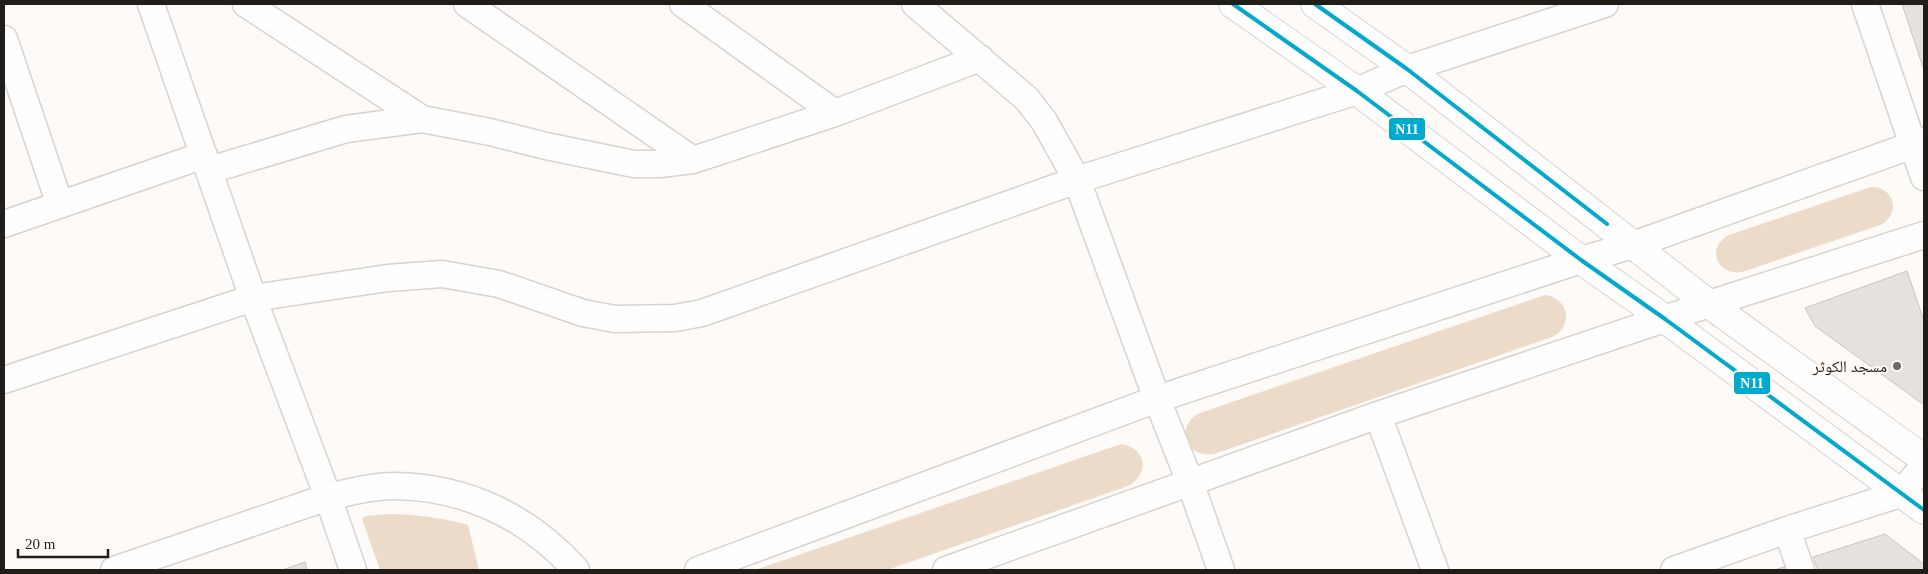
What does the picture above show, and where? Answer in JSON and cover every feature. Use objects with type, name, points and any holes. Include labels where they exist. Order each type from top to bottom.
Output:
[{"type":"street","points":[[151,4],[253,298],[328,497],[353,570]]},
{"type":"street","points":[[246,4],[422,119]]},
{"type":"street","points":[[467,4],[693,160]]},
{"type":"street","points":[[683,4],[835,114]]},
{"type":"street","points":[[914,4],[1027,99],[1044,122],[1077,180],[1221,570]]},
{"type":"street","points":[[1233,4],[1357,91],[1581,260],[1665,319],[1924,510]]},
{"type":"street","points":[[1315,4],[1407,70],[1709,304],[1924,459]]},
{"type":"street","points":[[4,380],[253,298],[388,278],[442,274],[499,284],[583,313],[615,319],[675,318],[702,313],[1077,180],[1357,91],[1407,70],[1606,4]]},
{"type":"street","points":[[1865,4],[1919,143],[1924,177]]},
{"type":"street","points":[[4,39],[60,205]]},
{"type":"street","points":[[4,224],[60,205],[207,162],[346,129],[422,119],[634,164],[660,164],[693,160],[835,114],[980,58]]},
{"type":"street","points":[[698,570],[1157,399],[1581,260],[1633,245],[1919,143]]},
{"type":"street","points":[[946,570],[1378,416],[1709,304],[1924,235]]},
{"type":"street","points":[[1378,416],[1435,570]]},
{"type":"street","points":[[1674,570],[1787,530],[1900,494],[1924,466]]},
{"type":"street","points":[[114,570],[328,497],[361,489],[394,486],[431,488],[467,496],[500,510],[532,529],[560,552],[576,570]]},
{"type":"street","points":[[1787,530],[1802,570]]},
{"type":"shaded area","points":[[1871,187],[1885,191],[1892,200],[1892,212],[1883,224],[1742,272],[1726,270],[1717,260],[1718,246],[1729,235]]},
{"type":"shaded area","points":[[1545,295],[1559,301],[1566,313],[1564,327],[1552,337],[1214,454],[1204,454],[1196,451],[1186,440],[1187,425],[1200,413]]},
{"type":"shaded area","points":[[1121,444],[1130,446],[1136,451],[1142,462],[1140,475],[1128,486],[887,570],[755,570]]},
{"type":"shaded area","points":[[390,514],[429,517],[468,525],[479,570],[380,570],[362,519],[365,516]]},
{"type":"building","points":[[1902,4],[1924,4],[1924,70]]},
{"type":"building","name":"مسجد الكوثر","points":[[1907,271],[1924,321],[1924,405],[1815,326],[1805,308]]},
{"type":"building","points":[[1885,534],[1924,564],[1924,570],[1818,570],[1813,557]]},
{"type":"building","points":[[305,562],[307,570],[282,570]]},
{"type":"building","points":[[1787,566],[1788,570],[1774,570]]},
{"type":"transit line","name":"N11","points":[[1233,4],[1357,91],[1581,260],[1665,319],[1924,510]]},
{"type":"transit line","name":"N11","points":[[1315,4],[1407,69],[1607,224]]},
{"type":"place","name":"مسجد الكوثر","points":[[1897,366]]}]
